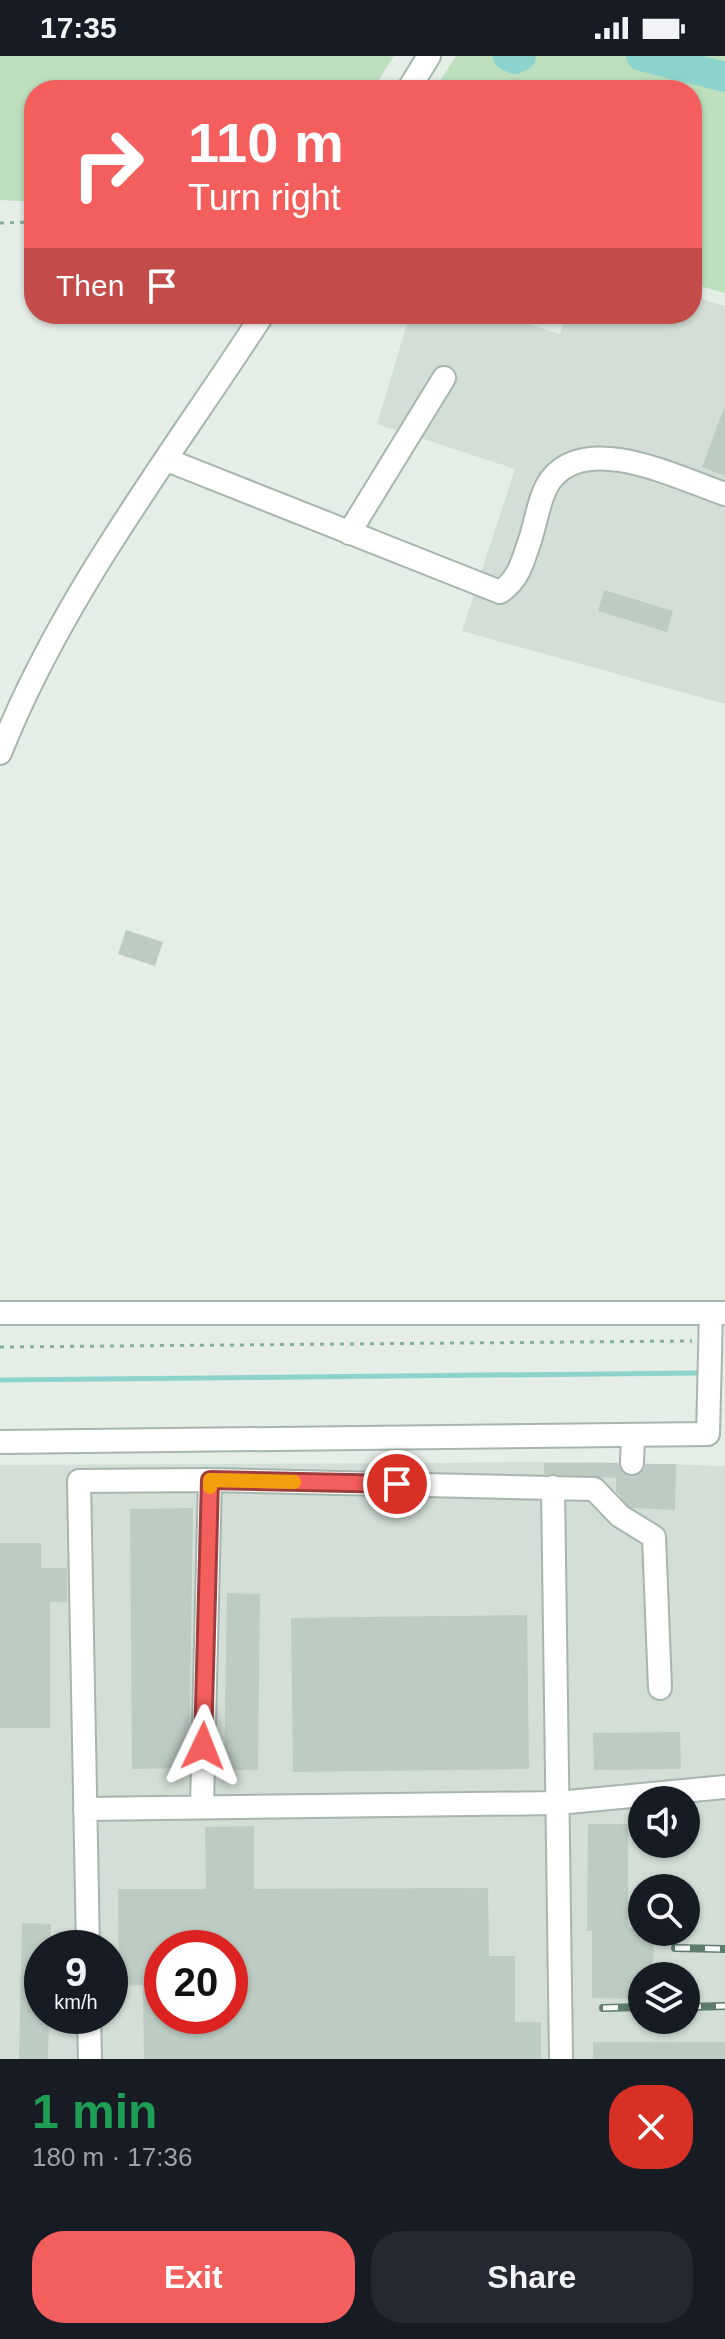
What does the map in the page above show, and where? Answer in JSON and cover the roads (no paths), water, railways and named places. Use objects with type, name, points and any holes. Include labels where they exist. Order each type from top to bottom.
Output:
[{"type":"street","points":[[414,80],[427,60]]},
{"type":"street","points":[[0,753],[37,671],[68,616],[256,324]]},
{"type":"street","points":[[349,533],[444,378]]},
{"type":"street","points":[[167,460],[500,592],[518,573],[551,478],[576,460],[602,457],[633,463],[725,494]]},
{"type":"street","points":[[0,1313],[718,1313],[710,1341],[708,1434],[0,1442]]},
{"type":"street","points":[[632,1463],[633,1435]]},
{"type":"street","points":[[202,1805],[210,1480]]},
{"type":"street","points":[[88,1930],[79,1481],[210,1480],[594,1489],[632,1516],[654,1537],[660,1688]]},
{"type":"street","points":[[553,1487],[561,2059]]},
{"type":"street","points":[[85,1809],[202,1805],[558,1803],[725,1787]]},
{"type":"street","points":[[89,2034],[90,2059]]},
{"type":"waterway","points":[[508,56],[515,59],[521,56]]},
{"type":"waterway","points":[[641,56],[725,77]]},
{"type":"waterway","points":[[0,1380],[696,1373]]},
{"type":"tunnel","points":[[632,1463],[632,1508]]},
{"type":"railway","points":[[675,1948],[725,1949]]},
{"type":"railway","points":[[700,2007],[725,2006]]},
{"type":"railway","points":[[603,2008],[628,2007]]}]
